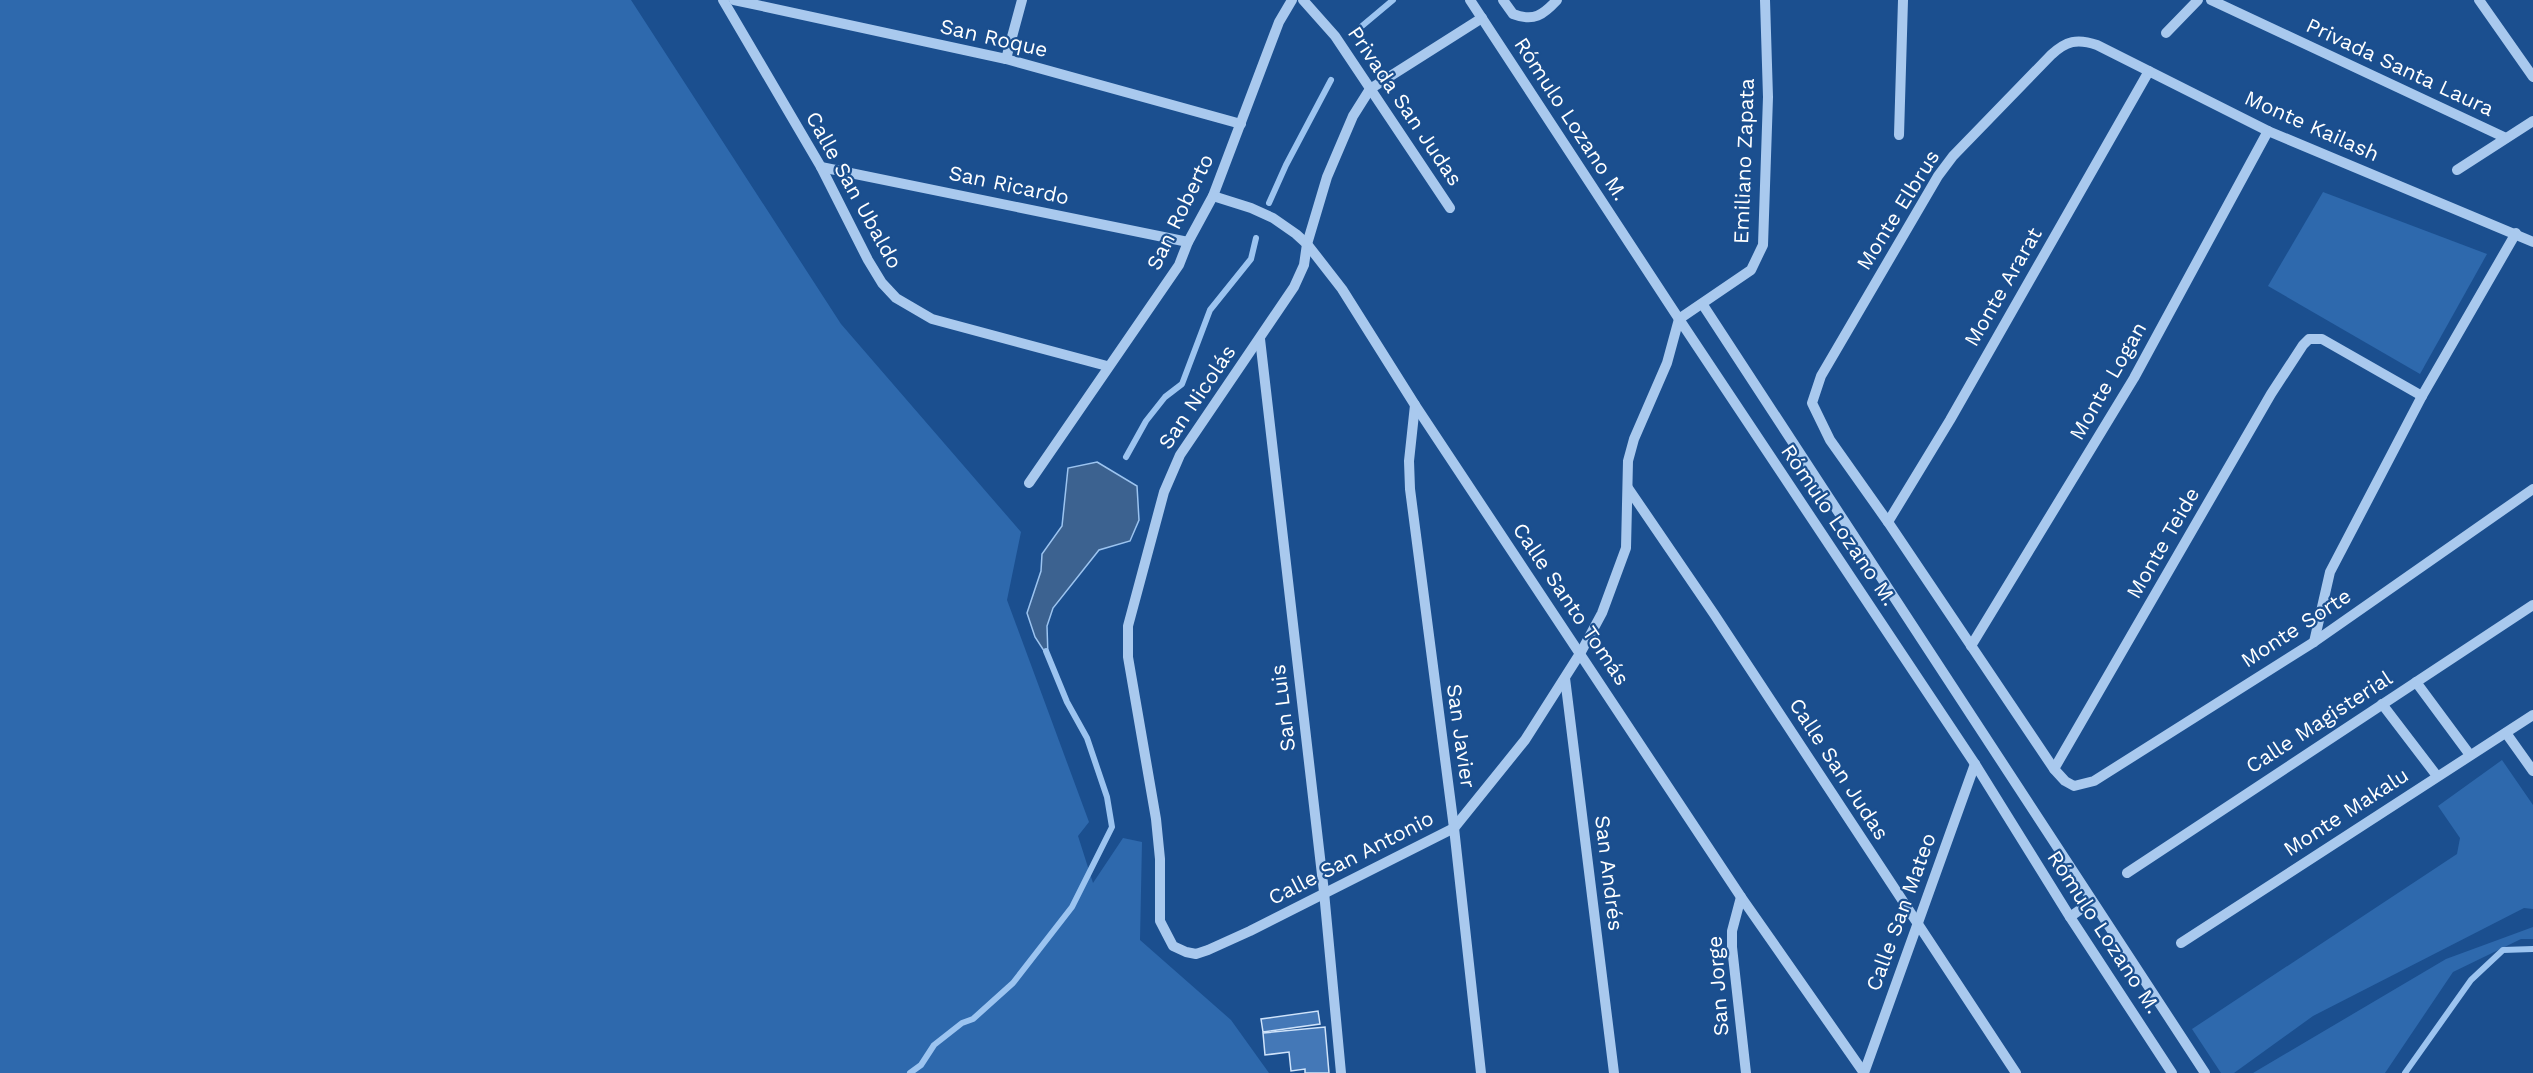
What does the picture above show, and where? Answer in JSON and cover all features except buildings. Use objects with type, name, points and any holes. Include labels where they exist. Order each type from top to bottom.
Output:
[{"type":"street","name":"Calle San Ubaldo","points":[[723,0],[821,167],[868,260],[882,283],[896,298],[932,319],[1107,366]]},
{"type":"street","name":"San Roque","points":[[734,0],[1006,59],[1241,124]]},
{"type":"street","points":[[1006,59],[1022,0]]},
{"type":"street","name":"San Roberto","points":[[1029,483],[1107,366],[1179,265],[1188,242],[1213,196],[1278,22],[1292,0]]},
{"type":"street","name":"Privada San Judas","points":[[1303,0],[1335,36],[1450,208]]},
{"type":"street","name":"Rómulo Lozano M.","points":[[1470,0],[1975,764],[2070,917],[2172,1073]]},
{"type":"street","points":[[1503,0],[1514,14],[1523,18],[1534,18],[1544,13],[1557,0]]},
{"type":"street","name":"Emiliano Zapata","points":[[1679,319],[1703,305],[1750,270],[1763,245],[1768,97],[1765,0]]},
{"type":"street","points":[[1899,135],[1903,0]]},
{"type":"street","points":[[2166,33],[2198,0]]},
{"type":"street","name":"Privada Santa Laura","points":[[2211,0],[2506,138]]},
{"type":"street","points":[[2479,0],[2533,77]]},
{"type":"street","name":"San Nicolás","points":[[1173,946],[1160,921],[1160,859],[1156,819],[1128,657],[1128,626],[1164,492],[1180,454],[1294,287],[1304,265],[1307,244],[1340,145],[1370,89],[1482,18]]},
{"type":"street","name":"Monte Kailash","points":[[2078,39],[2097,45],[2268,131],[2516,233],[2533,243]]},
{"type":"street","name":"Monte Elbrus","points":[[1888,522],[1830,440],[1812,403],[1821,376],[1938,176],[1953,156],[2051,55],[2067,43],[2078,39]]},
{"type":"street","name":"Monte Ararat","points":[[1888,522],[1950,420],[2148,71]]},
{"type":"street","points":[[2457,170],[2533,121]]},
{"type":"street","name":"Monte Logan","points":[[1971,646],[2134,378],[2268,131]]},
{"type":"street","name":"San Ricardo","points":[[821,167],[1188,242]]},
{"type":"street","name":"Calle Santo Tomás","points":[[1213,196],[1233,200],[1273,218],[1307,244],[1342,289],[1415,405],[1581,652],[1741,897],[1864,1073]]},
{"type":"street","points":[[2314,642],[2330,572],[2422,396],[2516,233]]},
{"type":"street","points":[[1703,305],[2205,1073]]},
{"type":"street","name":"Calle San Antonio","points":[[1173,946],[1196,954],[1208,950],[1454,828],[1525,740],[1566,678],[1602,613],[1626,548],[1628,461],[1634,439],[1666,363],[1679,319]]},
{"type":"street","name":"Monte Teide","points":[[2054,769],[2271,394],[2299,350],[2309,339],[2316,338],[2328,342],[2422,396]]},
{"type":"street","name":"San Luis","points":[[1260,339],[1324,892],[1341,1073]]},
{"type":"street","name":"San Javier","points":[[1415,405],[1410,453],[1410,489],[1454,828],[1481,1073]]},
{"type":"street","name":"Calle San Judas","points":[[1628,488],[2016,1073]]},
{"type":"street","name":"Monte Sorte","points":[[2054,769],[2065,781],[2074,786],[2094,781],[2314,642],[2533,489]]},
{"type":"street","points":[[1888,522],[2054,769]]},
{"type":"street","name":"Calle Magisterial","points":[[2127,873],[2533,604]]},
{"type":"street","name":"San Andrés","points":[[1566,678],[1614,1073]]},
{"type":"street","points":[[2416,682],[2470,755]]},
{"type":"street","points":[[2382,704],[2437,776]]},
{"type":"street","name":"Monte Makalu","points":[[2181,943],[2533,715]]},
{"type":"street","points":[[2506,733],[2533,771]]},
{"type":"street","name":"Calle San Mateo","points":[[1864,1073],[1975,764]]},
{"type":"street","name":"San Jorge","points":[[1741,897],[1732,931],[1732,947],[1746,1073]]},
{"type":"street","points":[[2070,917],[2092,901]]},
{"type":"shaded area","points":[[0,0],[631,0],[841,324],[1021,532],[1007,600],[1089,822],[1078,836],[1093,883],[1123,838],[1142,842],[1140,940],[1231,1020],[1269,1073],[0,1073]]},
{"type":"shaded area","points":[[2323,192],[2487,254],[2420,374],[2268,286]]},
{"type":"shaded area","points":[[1097,462],[1137,486],[1139,520],[1130,541],[1099,550],[1053,608],[1047,626],[1048,657],[1035,637],[1027,613],[1041,571],[1042,554],[1062,526],[1068,468]]},
{"type":"shaded area","points":[[2502,760],[2533,805],[2533,909],[2524,908],[2313,1016],[2234,1073],[2221,1073],[2192,1029],[2457,854],[2460,838],[2438,806]]},
{"type":"shaded area","points":[[2533,927],[2533,939],[2521,939],[2453,972],[2385,1073],[2253,1073],[2446,959]]},
{"type":"waterway","points":[[1362,26],[1393,0]]},
{"type":"waterway","points":[[1269,203],[1286,165],[1331,80]]},
{"type":"waterway","points":[[1126,457],[1146,421],[1165,397],[1182,384],[1210,310],[1251,259],[1256,238]]},
{"type":"waterway","points":[[910,1073],[921,1065],[934,1045],[962,1023],[973,1019],[1013,983],[1072,907],[1112,827],[1107,797],[1087,738],[1067,702],[1046,651]]},
{"type":"waterway","points":[[2405,1073],[2471,980],[2503,950],[2533,949]]}]
